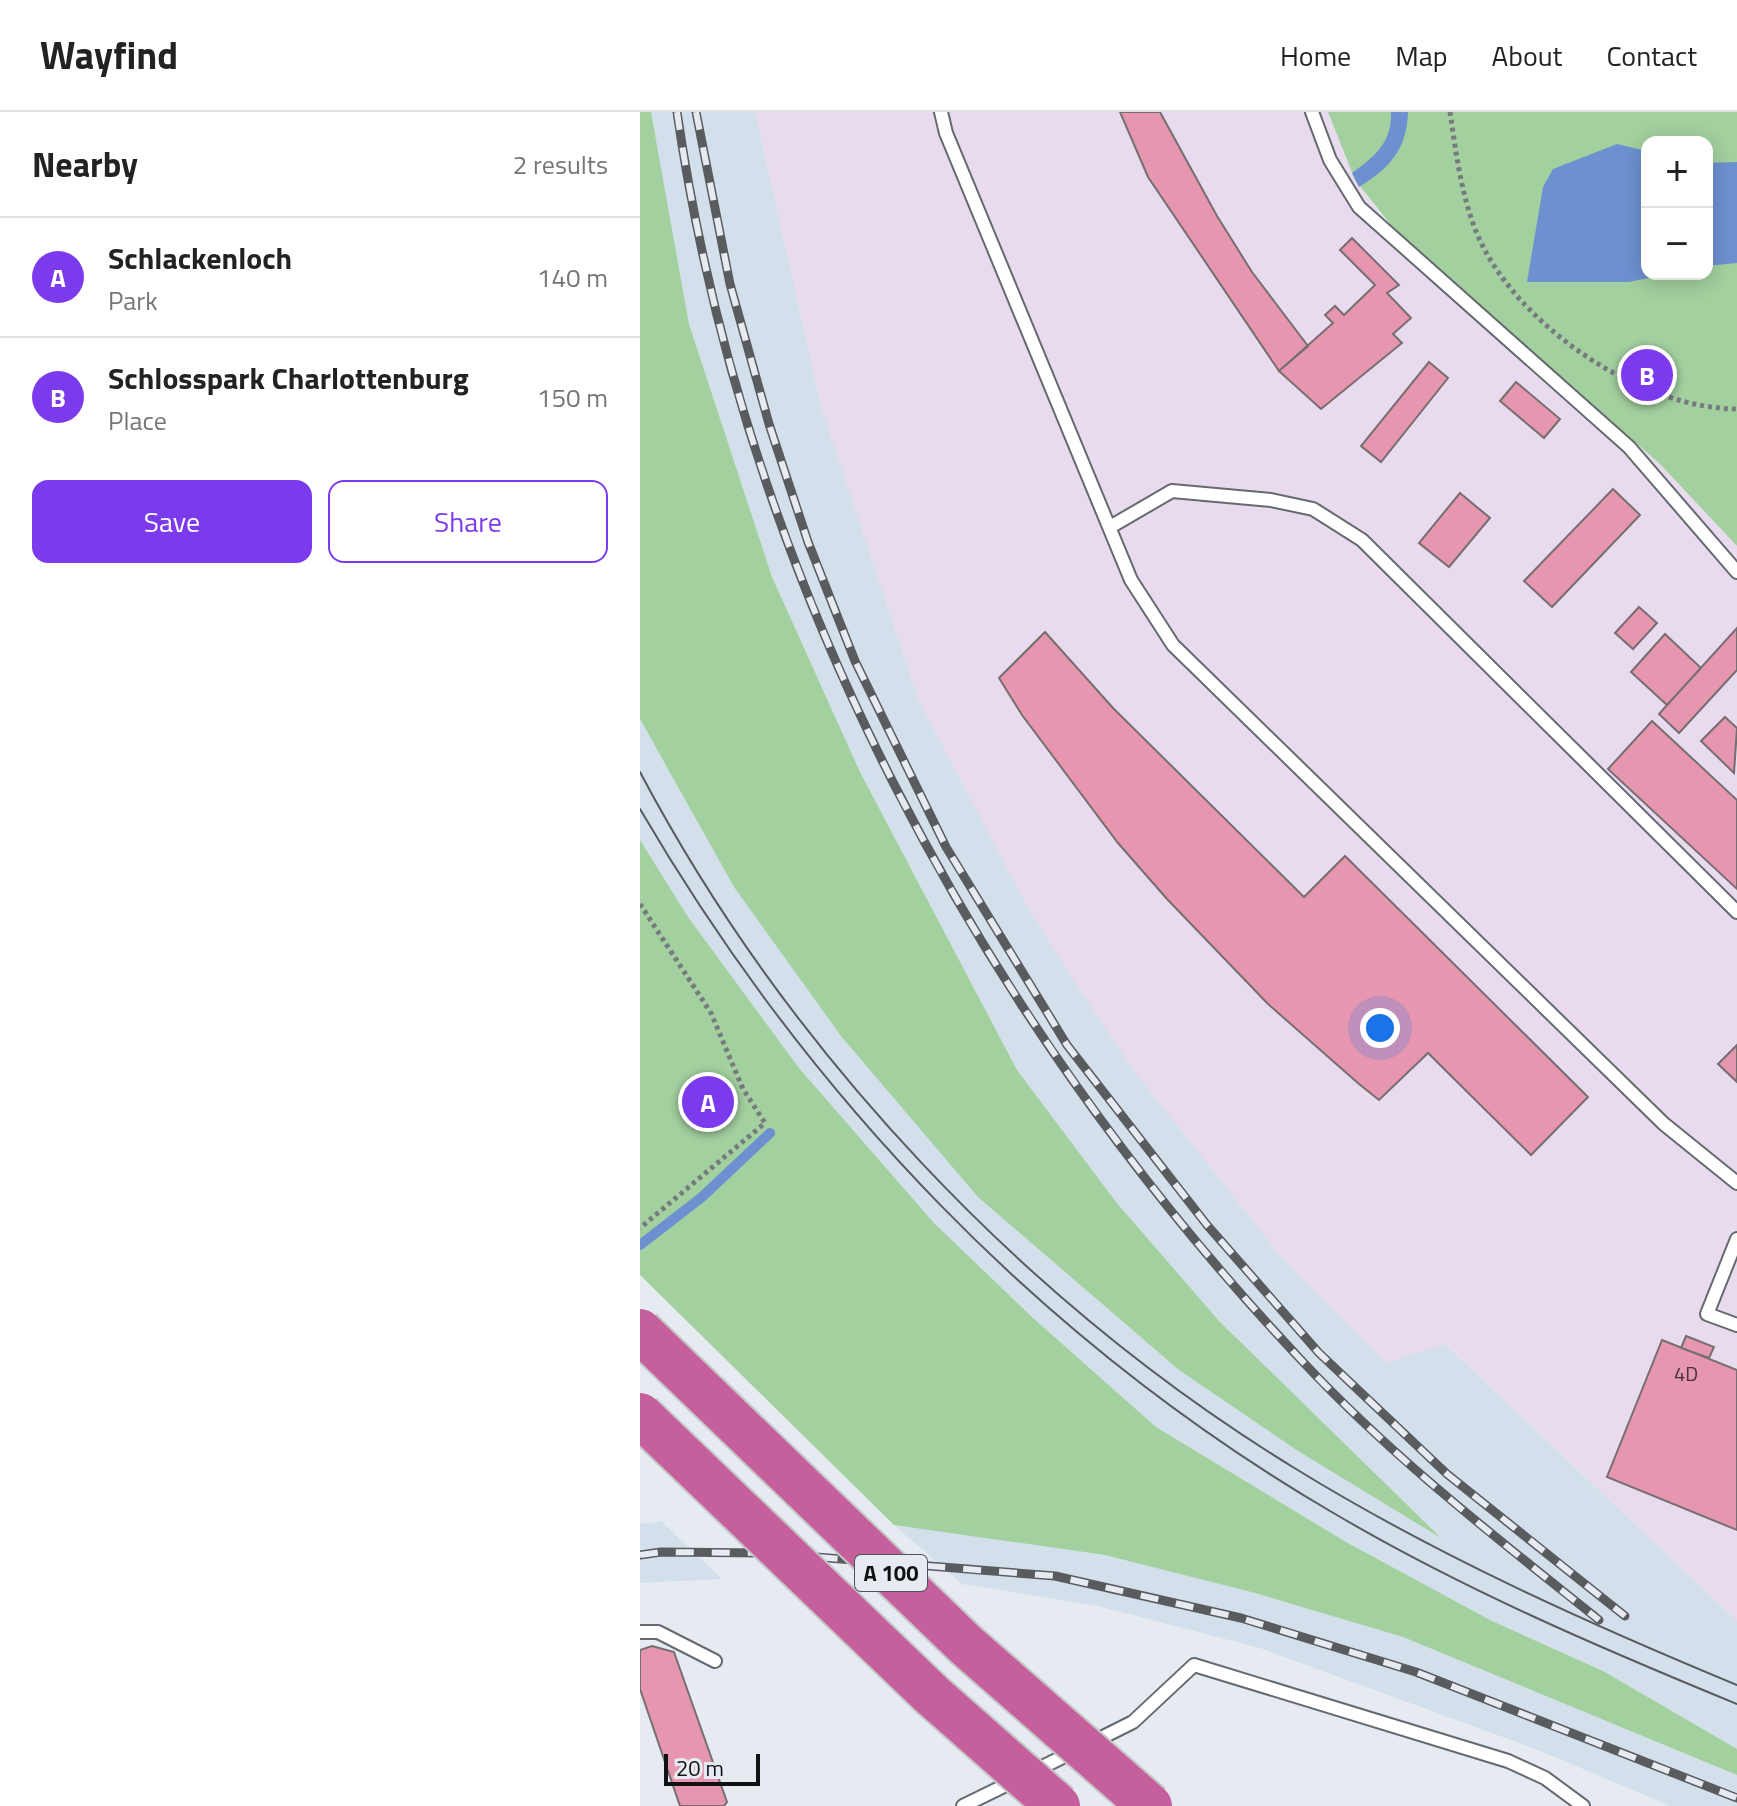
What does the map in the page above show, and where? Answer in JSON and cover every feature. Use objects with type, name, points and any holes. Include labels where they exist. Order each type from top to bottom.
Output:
[{"type":"highway","name":"A 100","points":[[640,1331],[966,1645],[1150,1806]]},
{"type":"highway","name":"A 100","points":[[640,1415],[932,1695],[1058,1806]]},
{"type":"lane","points":[[941,112],[946,133],[1131,580],[1173,645],[1664,1124],[1737,1183]]},
{"type":"lane","points":[[1312,112],[1330,160],[1359,207],[1629,447],[1737,572]]},
{"type":"lane","points":[[1110,527],[1172,491],[1271,500],[1313,509],[1362,540],[1737,912]]},
{"type":"lane","points":[[1737,1239],[1707,1314],[1737,1325]]},
{"type":"lane","points":[[640,1632],[658,1632],[715,1661]]},
{"type":"lane","points":[[963,1806],[1133,1722],[1194,1665],[1508,1761],[1545,1778],[1583,1806]]},
{"type":"path","points":[[1450,112],[1466,201],[1485,251],[1520,301],[1569,344],[1643,389],[1713,409],[1737,409]]},
{"type":"path","points":[[640,904],[711,1013],[743,1089],[765,1123],[640,1228]]},
{"type":"shaded area","points":[[651,112],[755,112],[821,406],[919,701],[1027,906],[1076,984],[1135,1072],[1282,1258],[1386,1363],[1445,1344],[1737,1621],[1737,1749],[1603,1671],[1492,1621],[1346,1542],[1156,1427],[1033,1318],[934,1223],[799,1068],[688,917],[640,840],[640,719],[734,887],[978,1197],[1179,1370],[1298,1451],[1437,1535],[1220,1322],[1116,1202],[1017,1070],[860,772],[772,577],[689,324]]},
{"type":"shaded area","points":[[755,112],[1328,112],[1355,180],[1382,217],[1455,286],[1659,463],[1737,546],[1737,1621],[1446,1344],[1386,1363],[1282,1258],[1135,1072],[1076,984],[1027,906],[919,701],[821,406]]},
{"type":"shaded area","points":[[661,1521],[722,1579],[640,1583],[640,1524]]},
{"type":"shaded area","points":[[894,1525],[1105,1555],[1255,1593],[1403,1637],[1737,1775],[1737,1806],[1670,1806],[1538,1750],[1260,1648],[1098,1606],[962,1584]]},
{"type":"green space","points":[[640,112],[651,112],[689,324],[772,577],[860,772],[1017,1070],[1116,1202],[1220,1322],[1441,1538],[1298,1451],[1179,1370],[978,1197],[841,1036],[734,887],[640,719]]},
{"type":"green space","points":[[1328,112],[1737,112],[1737,546],[1659,463],[1403,240],[1355,180]]},
{"type":"green space","points":[[640,840],[688,917],[799,1068],[934,1223],[1033,1318],[1156,1427],[1346,1542],[1492,1621],[1603,1671],[1737,1749],[1737,1775],[1403,1637],[1255,1593],[1105,1555],[894,1525],[640,1275]]},
{"type":"water","points":[[1391,112],[1408,112],[1400,147],[1388,165],[1359,187],[1352,173],[1380,148],[1389,132]]},
{"type":"water","points":[[1617,144],[1641,150],[1641,279],[1527,282],[1543,187],[1553,169]]},
{"type":"water","points":[[1737,162],[1737,263],[1713,265],[1713,163]]},
{"type":"building","points":[[1120,112],[1160,112],[1217,216],[1252,272],[1308,346],[1279,371],[1148,177]]},
{"type":"building","points":[[1352,238],[1399,285],[1387,293],[1411,318],[1393,334],[1402,343],[1321,409],[1279,371],[1333,323],[1325,315],[1335,306],[1344,315],[1375,285],[1340,250]]},
{"type":"building","points":[[1429,362],[1448,378],[1381,462],[1361,446]]},
{"type":"building","points":[[1516,382],[1560,419],[1544,438],[1500,401]]},
{"type":"building","points":[[1613,489],[1640,515],[1552,607],[1524,581]]},
{"type":"building","points":[[1460,493],[1490,518],[1449,567],[1419,543]]},
{"type":"building","points":[[1639,607],[1657,623],[1633,649],[1615,633]]},
{"type":"building","points":[[1737,628],[1737,670],[1679,733],[1659,714]]},
{"type":"building","points":[[1045,632],[1113,708],[1304,897],[1345,856],[1588,1097],[1531,1155],[1428,1053],[1379,1100],[1359,1084],[1268,1004],[1167,899],[1118,843],[1022,715],[999,678]]},
{"type":"building","points":[[1665,634],[1701,668],[1667,705],[1631,672]]},
{"type":"building","points":[[1725,717],[1737,728],[1734,773],[1701,741]]},
{"type":"building","points":[[1652,721],[1737,800],[1737,889],[1608,769]]},
{"type":"building","points":[[1737,1045],[1737,1082],[1718,1064]]},
{"type":"building","points":[[1686,1336],[1714,1347],[1709,1358],[1681,1348]]},
{"type":"building","points":[[1662,1340],[1737,1370],[1737,1530],[1607,1477]]},
{"type":"building","points":[[652,1646],[674,1652],[727,1802],[724,1806],[680,1806],[640,1689],[640,1650]]},
{"type":"waterway","points":[[640,1245],[702,1197],[770,1133]]},
{"type":"tram line","points":[[640,772],[700,876],[767,976],[841,1072],[922,1164],[1009,1250],[1100,1330],[1196,1403],[1349,1500],[1512,1586],[1737,1685]]},
{"type":"tram line","points":[[640,809],[706,915],[778,1016],[856,1113],[940,1205],[1029,1291],[1124,1371],[1225,1444],[1379,1539],[1530,1615],[1737,1704]]},
{"type":"railway","points":[[677,112],[710,287],[758,458],[820,624],[894,785],[981,940],[1079,1089],[1187,1230],[1304,1363],[1410,1465],[1599,1620]]},
{"type":"railway","points":[[696,112],[730,284],[769,424],[808,542],[855,661],[946,847],[1067,1045],[1207,1225],[1319,1353],[1447,1474],[1625,1616]]},
{"type":"railway","points":[[640,1555],[661,1552],[765,1553],[1055,1576],[1241,1618],[1416,1672],[1737,1798]]},
{"type":"place","name":"Schlosspark Charlottenburg","points":[[1647,375]]},
{"type":"place","name":"Schlackenloch","points":[[708,1102]]}]
